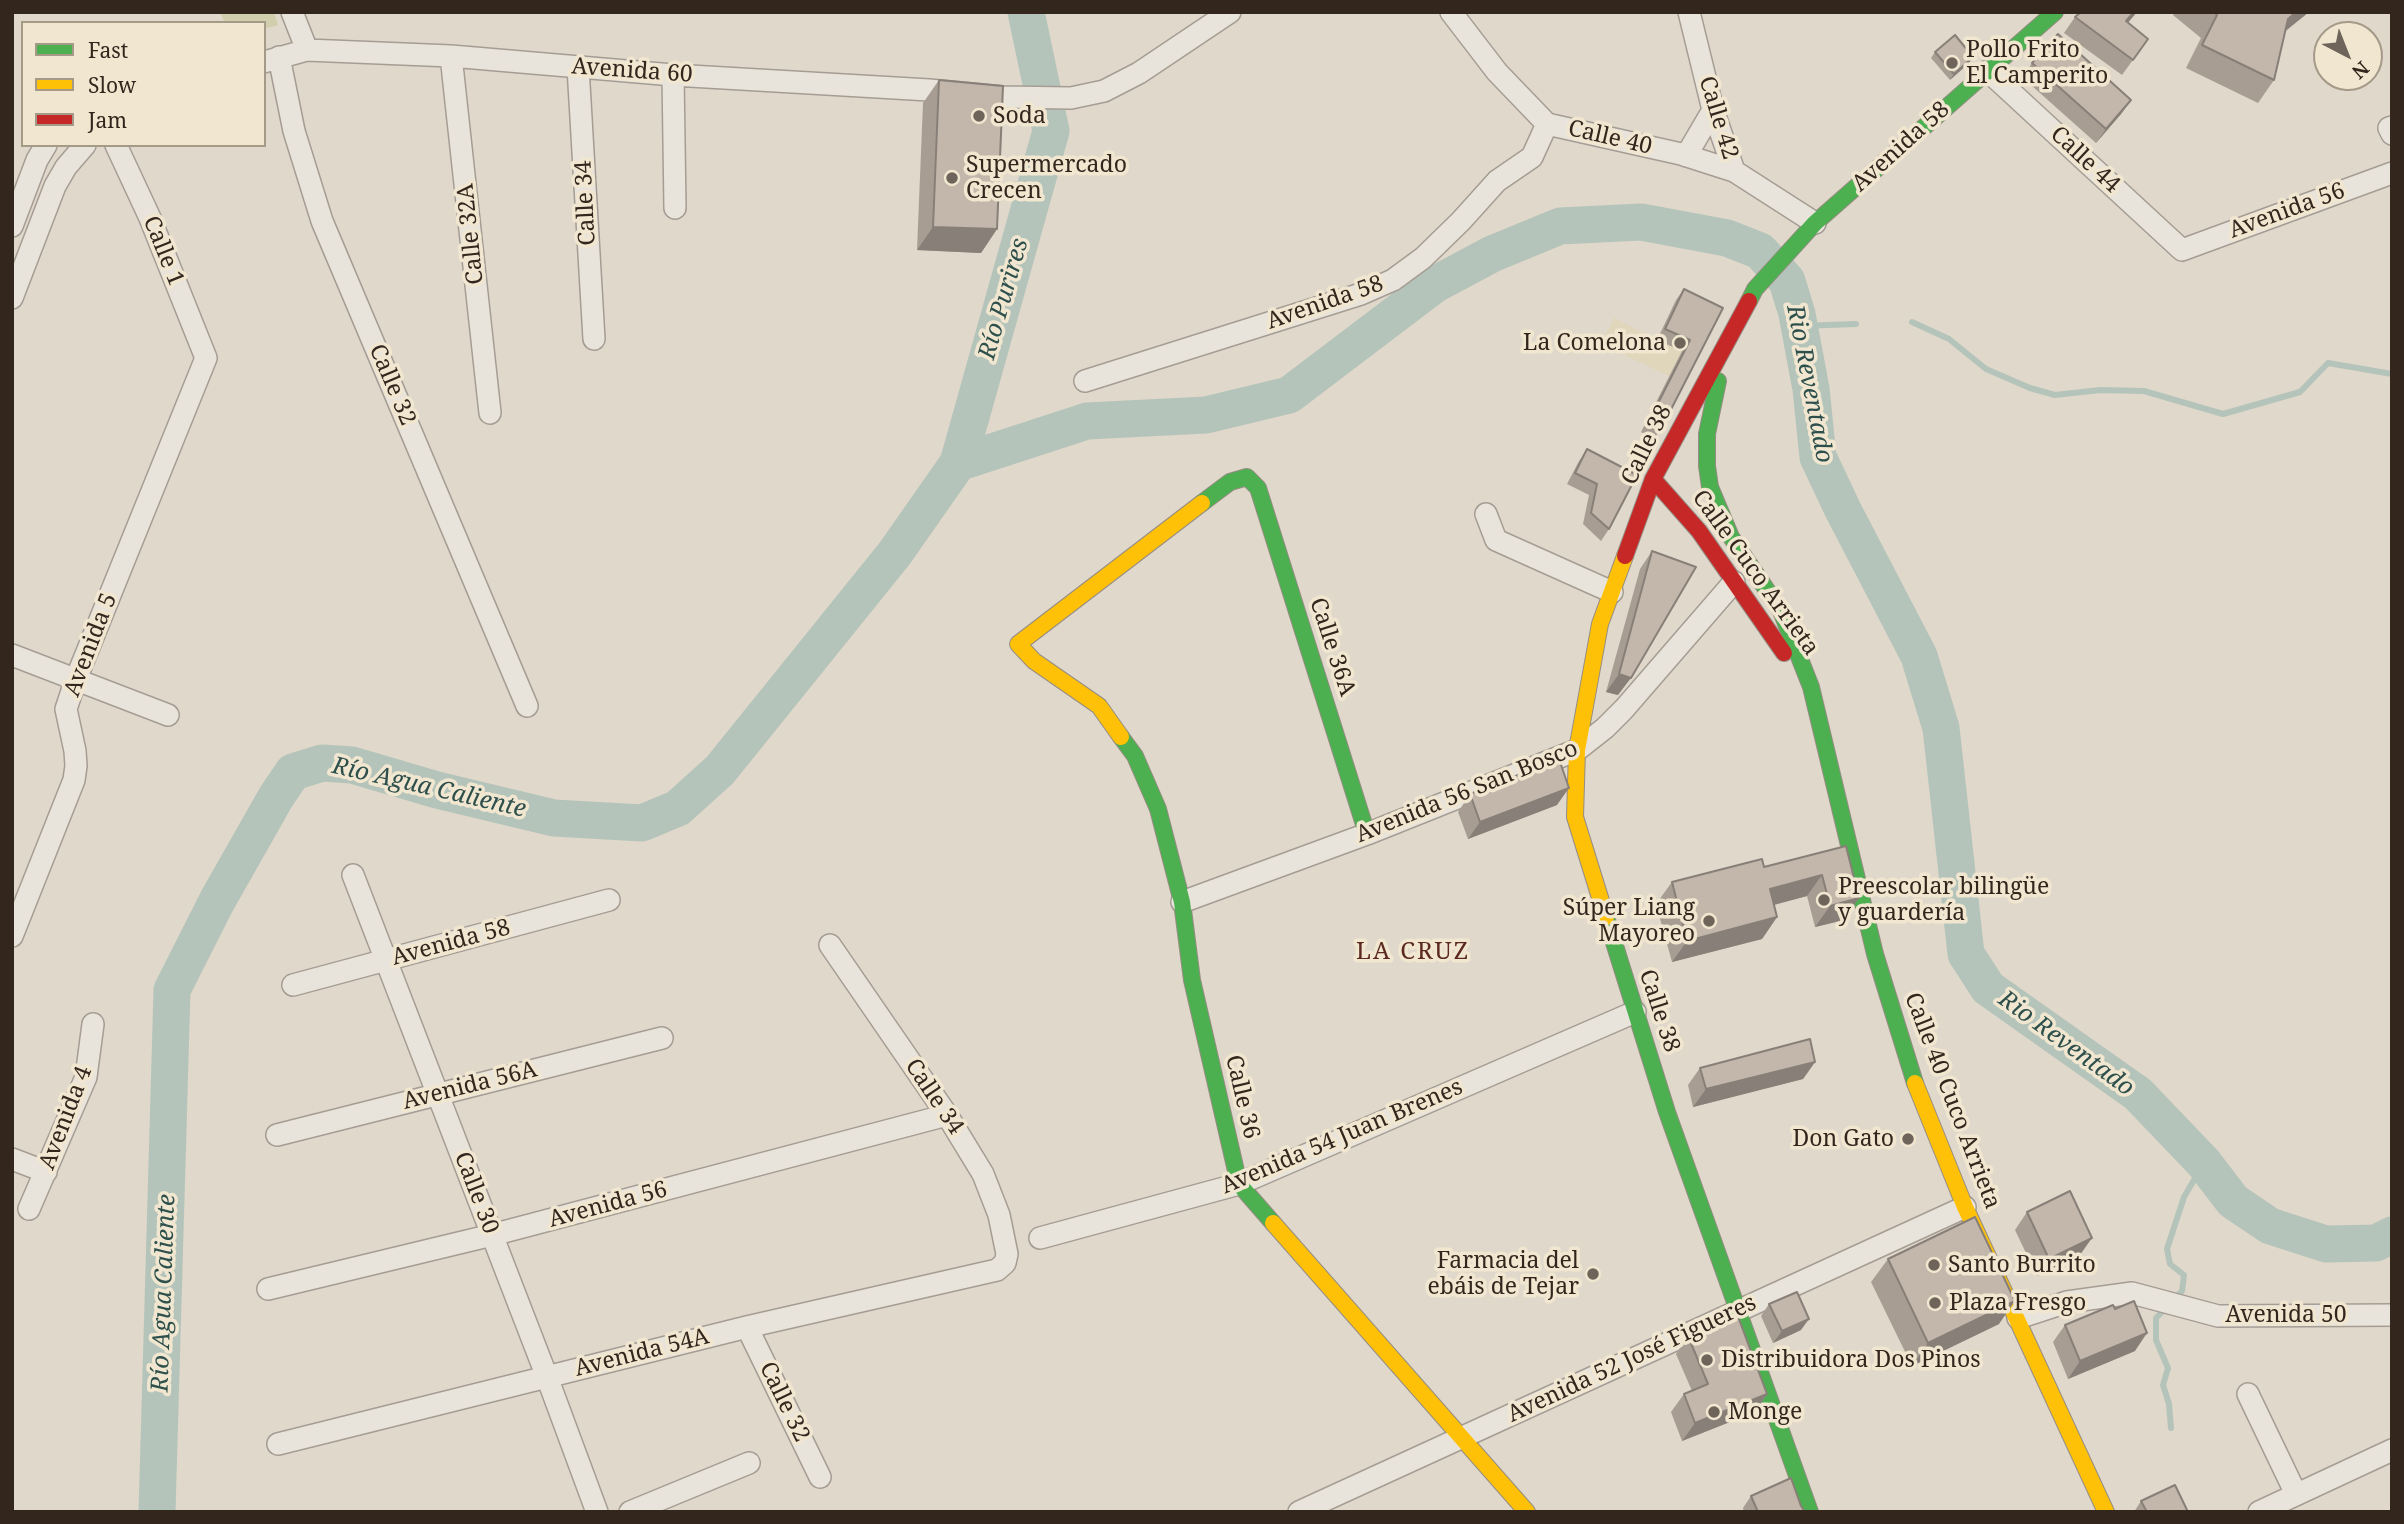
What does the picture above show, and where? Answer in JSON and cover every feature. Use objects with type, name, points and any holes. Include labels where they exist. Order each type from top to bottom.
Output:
[{"type":"main road","name":"Avenida 58","points":[[1757,286],[1815,223],[2055,12]]},
{"type":"main road","name":"Calle 38","points":[[1757,286],[1653,479],[1600,624],[1577,750],[1575,817],[1635,1012],[1737,1310],[1810,1512]]},
{"type":"main road","name":"Calle Cuco Arrieta","points":[[1757,286],[1726,358],[1712,402],[1707,433],[1707,466],[1710,487],[1731,537],[1781,611],[1811,687]]},
{"type":"main road","name":"Calle 36A","points":[[1018,644],[1230,482],[1247,477],[1258,488],[1367,834]]},
{"type":"main road","name":"Calle Cuco Arrieta","points":[[1653,479],[1679,506],[1811,687]]},
{"type":"main road","name":"Calle 36","points":[[1018,644],[1034,661],[1099,706],[1135,755],[1157,808],[1182,902],[1192,980],[1239,1184],[1527,1512]]},
{"type":"main road","name":"Calle 40 Cuco Arrieta","points":[[1811,687],[1875,954],[1911,1072],[1965,1207],[2106,1512]]},
{"type":"street","points":[[292,12],[307,50]]},
{"type":"street","name":"Avenida 60","points":[[272,60],[307,50],[451,56],[673,75],[929,90],[1002,97],[1071,98],[1104,91],[1139,73],[1230,12]]},
{"type":"street","name":"Calle 40","points":[[1451,12],[1497,72],[1547,124],[1686,156],[1734,171]]},
{"type":"street","name":"Calle 42","points":[[1689,12],[1713,110],[1734,171],[1815,223]]},
{"type":"street","name":"Calle 32A","points":[[451,56],[491,413]]},
{"type":"street","name":"Calle 32","points":[[272,60],[322,221],[527,706]]},
{"type":"street","name":"Calle 34","points":[[578,67],[594,339]]},
{"type":"street","name":"Calle 44","points":[[1988,71],[2182,250]]},
{"type":"street","points":[[673,75],[674,208]]},
{"type":"street","points":[[1686,156],[1713,110]]},
{"type":"street","name":"Avenida 58","points":[[1085,381],[1362,294],[1393,280],[1423,258],[1497,181],[1532,157],[1547,124]]},
{"type":"street","points":[[12,226],[37,160],[45,147]]},
{"type":"street","points":[[12,298],[55,186],[66,167],[83,147]]},
{"type":"street","name":"Calle 1","points":[[117,147],[150,218],[206,358]]},
{"type":"street","name":"Avenida 56","points":[[2182,250],[2392,173]]},
{"type":"street","name":"Avenida 5","points":[[12,936],[74,780],[75,751],[66,709],[76,679],[206,358]]},
{"type":"street","points":[[1486,514],[1496,540],[1612,592]]},
{"type":"street","name":"Avenida 56 San Bosco","points":[[1182,902],[1367,834],[1577,750],[1624,709],[1734,582]]},
{"type":"street","points":[[12,654],[169,715]]},
{"type":"street","name":"Calle 30","points":[[353,876],[597,1512]]},
{"type":"street","name":"Avenida 58","points":[[293,985],[609,900]]},
{"type":"street","name":"Calle 34","points":[[830,945],[947,1115],[983,1174],[999,1215],[1007,1254],[1005,1264]]},
{"type":"street","name":"Avenida 54 Juan Brenes","points":[[1040,1238],[1239,1184],[1635,1012]]},
{"type":"street","name":"Avenida 4","points":[[29,1209],[86,1077],[93,1024]]},
{"type":"street","name":"Avenida 56A","points":[[278,1135],[662,1038]]},
{"type":"street","name":"Avenida 56","points":[[268,1289],[492,1235],[947,1115]]},
{"type":"street","points":[[12,1159],[46,1172]]},
{"type":"street","name":"Avenida 52 José Figueres","points":[[1299,1512],[1965,1207]]},
{"type":"street","name":"Avenida 54A","points":[[278,1444],[747,1327],[997,1270],[1005,1264]]},
{"type":"street","name":"Avenida 50","points":[[2018,1318],[2067,1302],[2132,1293],[2218,1316],[2392,1315]]},
{"type":"street","name":"Calle 32","points":[[747,1327],[820,1477]]},
{"type":"street","points":[[2248,1394],[2296,1494]]},
{"type":"street","points":[[2259,1512],[2392,1450]]},
{"type":"street","points":[[630,1512],[749,1463]]},
{"type":"shaded area","points":[[220,12],[274,12],[278,25],[266,28],[266,21],[224,21]]},
{"type":"shaded area","points":[[1614,318],[1696,358],[1669,376],[1601,344]]},
{"type":"building","points":[[2081,12],[2134,12],[2126,21],[2148,39],[2133,60],[2075,17]]},
{"type":"building","points":[[2214,12],[2296,12],[2288,19],[2274,80],[2202,45],[2217,15]]},
{"type":"building","points":[[2058,34],[2131,100],[2106,129],[2032,63]]},
{"type":"building","points":[[1955,35],[1973,57],[1954,74],[1935,52]]},
{"type":"building","name":"Supermercado Crecen","points":[[939,80],[1003,86],[997,229],[933,227]]},
{"type":"building","points":[[1684,289],[1723,308],[1662,427],[1649,421],[1690,340],[1665,329]]},
{"type":"building","points":[[1587,449],[1637,475],[1609,529],[1591,513],[1597,484],[1575,473]]},
{"type":"building","points":[[1652,551],[1696,567],[1631,678],[1619,674]]},
{"type":"building","points":[[1559,759],[1569,788],[1480,822],[1470,794]]},
{"type":"building","points":[[1846,846],[1859,898],[1830,906],[1822,875],[1770,889],[1777,917],[1687,941],[1672,882],[1762,859],[1764,867]]},
{"type":"building","points":[[1810,1039],[1815,1062],[1706,1089],[1700,1068]]},
{"type":"building","points":[[2070,1191],[2092,1238],[2049,1259],[2027,1212]]},
{"type":"building","name":"Plaza Fresgo","points":[[1975,1217],[2015,1301],[1928,1343],[1888,1259]]},
{"type":"building","points":[[1797,1292],[1809,1319],[1782,1331],[1769,1304]]},
{"type":"building","points":[[2134,1301],[2147,1333],[2080,1361],[2065,1325],[2113,1305],[2115,1309]]},
{"type":"building","points":[[1737,1314],[1767,1394],[1695,1423],[1684,1394],[1708,1384],[1688,1336]]},
{"type":"building","points":[[1791,1478],[1805,1512],[1758,1512],[1751,1496]]},
{"type":"building","points":[[2175,1485],[2188,1512],[2147,1512],[2141,1501]]},
{"type":"waterway","name":"Río Agua Caliente","points":[[157,1512],[172,990],[217,901],[276,797],[293,772],[322,763],[352,765],[437,790],[554,818],[642,823],[678,808],[720,770],[895,553],[958,463],[1051,131],[1026,12]]},
{"type":"waterway","name":"Rio Reventado","points":[[958,463],[1087,421],[1206,415],[1289,395],[1434,285],[1492,254],[1560,226],[1641,222],[1727,238],[1760,251],[1787,281],[1797,314],[1811,389],[1818,457],[1919,656],[1941,728],[1966,954],[1988,988],[2138,1094],[2204,1163],[2233,1201],[2270,1226],[2326,1244],[2376,1243],[2392,1235]]},
{"type":"waterway","points":[[1912,322],[1949,339],[1986,369],[2030,388],[2055,395],[2100,390],[2144,391],[2223,414],[2300,392],[2328,363],[2392,374]]},
{"type":"waterway","points":[[1799,326],[1856,324]]},
{"type":"waterway","points":[[2173,1300],[2182,1291],[2184,1275],[2170,1264],[2167,1249],[2184,1197],[2204,1163]]},
{"type":"waterway","points":[[2166,1308],[2156,1318],[2156,1340],[2168,1368],[2163,1385],[2169,1404],[2171,1428]]},
{"type":"traffic: fast","points":[[1749,301],[1755,289],[1815,223],[2055,12]]},
{"type":"traffic: fast","points":[[1718,381],[1707,434],[1710,487],[1731,537],[1781,611],[1811,687],[1875,954],[1915,1083]]},
{"type":"traffic: fast","points":[[1202,503],[1230,482],[1247,477],[1258,488],[1367,834]]},
{"type":"traffic: fast","points":[[1121,737],[1135,756],[1158,809],[1182,902],[1192,980],[1239,1184],[1273,1223]]},
{"type":"traffic: fast","points":[[1606,917],[1667,1112],[1810,1512]]},
{"type":"traffic: slow","points":[[1121,737],[1099,706],[1034,661],[1018,644],[1202,503]]},
{"type":"traffic: slow","points":[[1606,917],[1575,817],[1577,750],[1600,624],[1625,556]]},
{"type":"traffic: slow","points":[[1915,1083],[1965,1207],[2106,1512]]},
{"type":"traffic: slow","points":[[1273,1223],[1527,1512]]},
{"type":"traffic: jam","points":[[1625,556],[1653,479],[1749,301]]},
{"type":"traffic: jam","points":[[1653,479],[1699,531],[1784,653]]},
{"type":"place","name":"Pollo Frito El Camperito","points":[[1952,63]]},
{"type":"place","name":"Soda","points":[[979,116]]},
{"type":"place","name":"Supermercado Crecen","points":[[952,178]]},
{"type":"place","name":"La Comelona","points":[[1680,343]]},
{"type":"place","name":"Preescolar bilingüe y guardería","points":[[1824,900]]},
{"type":"place","name":"Súper Liang Mayoreo","points":[[1709,921]]},
{"type":"place","name":"Don Gato","points":[[1908,1139]]},
{"type":"place","name":"Santo Burrito","points":[[1934,1265]]},
{"type":"place","name":"Farmacia del ebáis de Tejar","points":[[1593,1274]]},
{"type":"place","name":"Plaza Fresgo","points":[[1935,1303]]},
{"type":"place","name":"Distribuidora Dos Pinos","points":[[1707,1360]]},
{"type":"place","name":"Monge","points":[[1714,1412]]},
{"type":"district","name":"LA CRUZ","points":[[1413,952]]},
{"type":"water label","name":"Río Purires","points":[[1004,299]]}]
